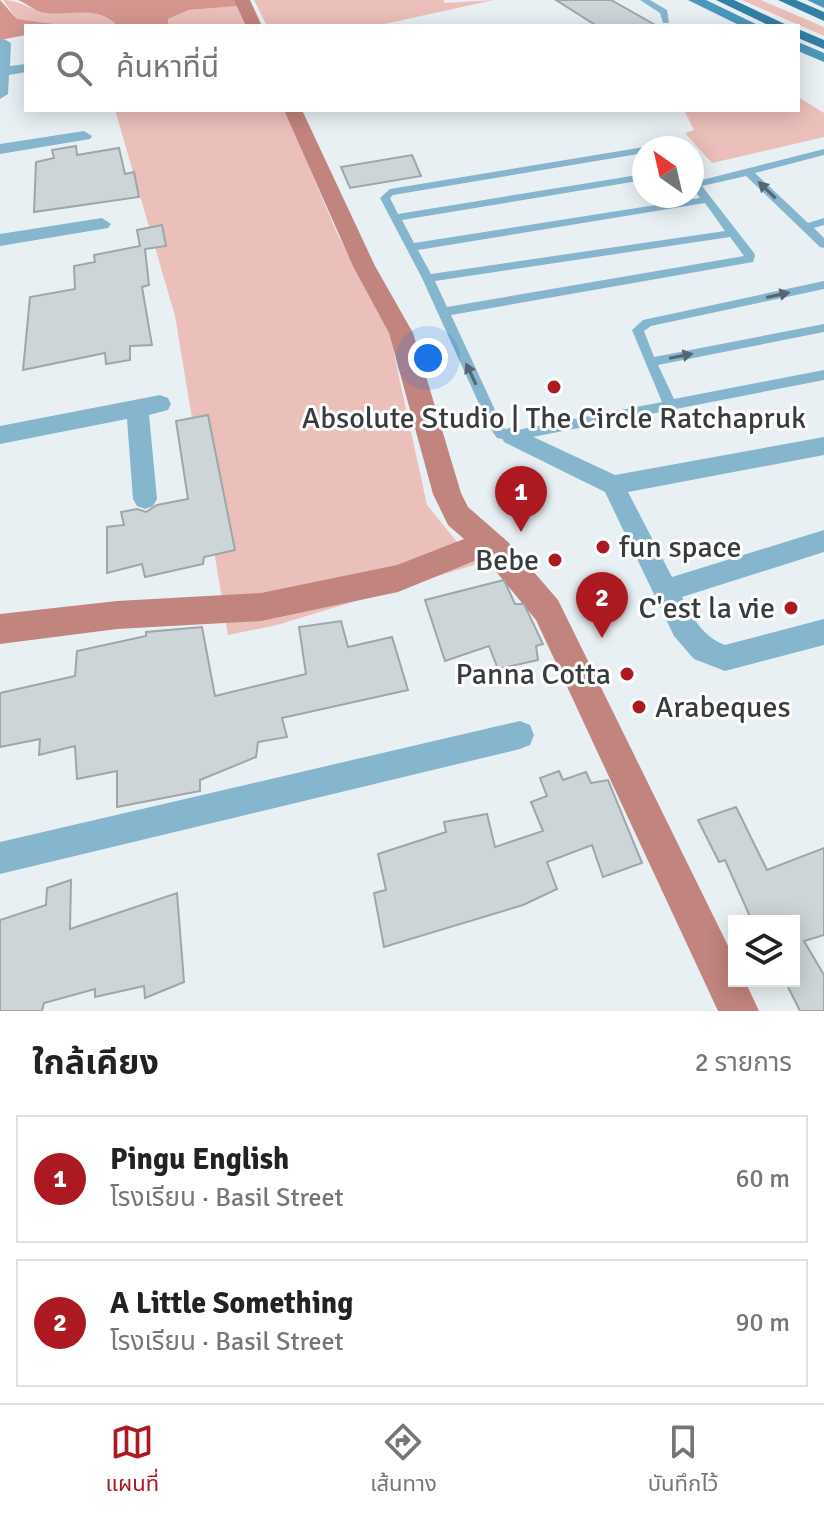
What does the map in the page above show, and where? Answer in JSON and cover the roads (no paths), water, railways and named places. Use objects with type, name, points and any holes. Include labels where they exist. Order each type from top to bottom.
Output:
[{"type":"main road","points":[[695,0],[747,23]]},
{"type":"main road","points":[[705,0],[747,23]]},
{"type":"main road","points":[[723,0],[777,24]]},
{"type":"main road","points":[[785,0],[824,17]]},
{"type":"main road","points":[[814,0],[824,4]]},
{"type":"main road","points":[[800,34],[824,45]]},
{"type":"main road","points":[[800,47],[824,58]]},
{"type":"street","points":[[0,94],[4,43]]},
{"type":"street","points":[[1,72],[24,68]]},
{"type":"street","points":[[0,149],[84,136]]},
{"type":"street","points":[[0,240],[102,224]]},
{"type":"street","points":[[0,435],[149,406],[145,499]]},
{"type":"street","points":[[512,436],[613,485],[824,446]]},
{"type":"street","points":[[613,485],[683,627],[704,650],[725,658],[824,632]]},
{"type":"street","points":[[665,591],[824,541]]},
{"type":"street","points":[[0,858],[520,735]]},
{"type":"lane","points":[[644,0],[664,12],[666,21]]},
{"type":"lane","points":[[632,152],[390,192],[385,198],[428,278],[502,434],[512,436],[824,375]]},
{"type":"lane","points":[[704,180],[824,152]]},
{"type":"lane","points":[[748,172],[824,244]]},
{"type":"lane","points":[[395,218],[632,179]]},
{"type":"lane","points":[[443,312],[749,259],[750,256],[704,197]]},
{"type":"lane","points":[[411,247],[706,200]]},
{"type":"lane","points":[[806,227],[824,221]]},
{"type":"lane","points":[[428,278],[732,233]]},
{"type":"lane","points":[[670,404],[638,330],[647,323],[824,285]]},
{"type":"lane","points":[[650,362],[824,328]]},
{"type":"waterway","points":[[242,0],[253,24]]},
{"type":"waterway","points":[[294,112],[364,266],[401,333],[447,494],[458,516],[498,551],[547,610],[739,1011]]},
{"type":"waterway","points":[[0,629],[117,615],[261,607],[398,578],[487,543]]},
{"type":"place","name":"Absolute Studio | The Circle Ratchapruk","points":[[554,387]]},
{"type":"place","name":"Pingu English","points":[[521,532]]},
{"type":"place","name":"fun space","points":[[603,547]]},
{"type":"place","name":"Bebe","points":[[555,560]]},
{"type":"place","name":"C'est la vie","points":[[791,608]]},
{"type":"place","name":"A Little Something","points":[[602,638]]},
{"type":"place","name":"Panna Cotta","points":[[627,674]]},
{"type":"place","name":"Arabeques","points":[[639,707]]}]
